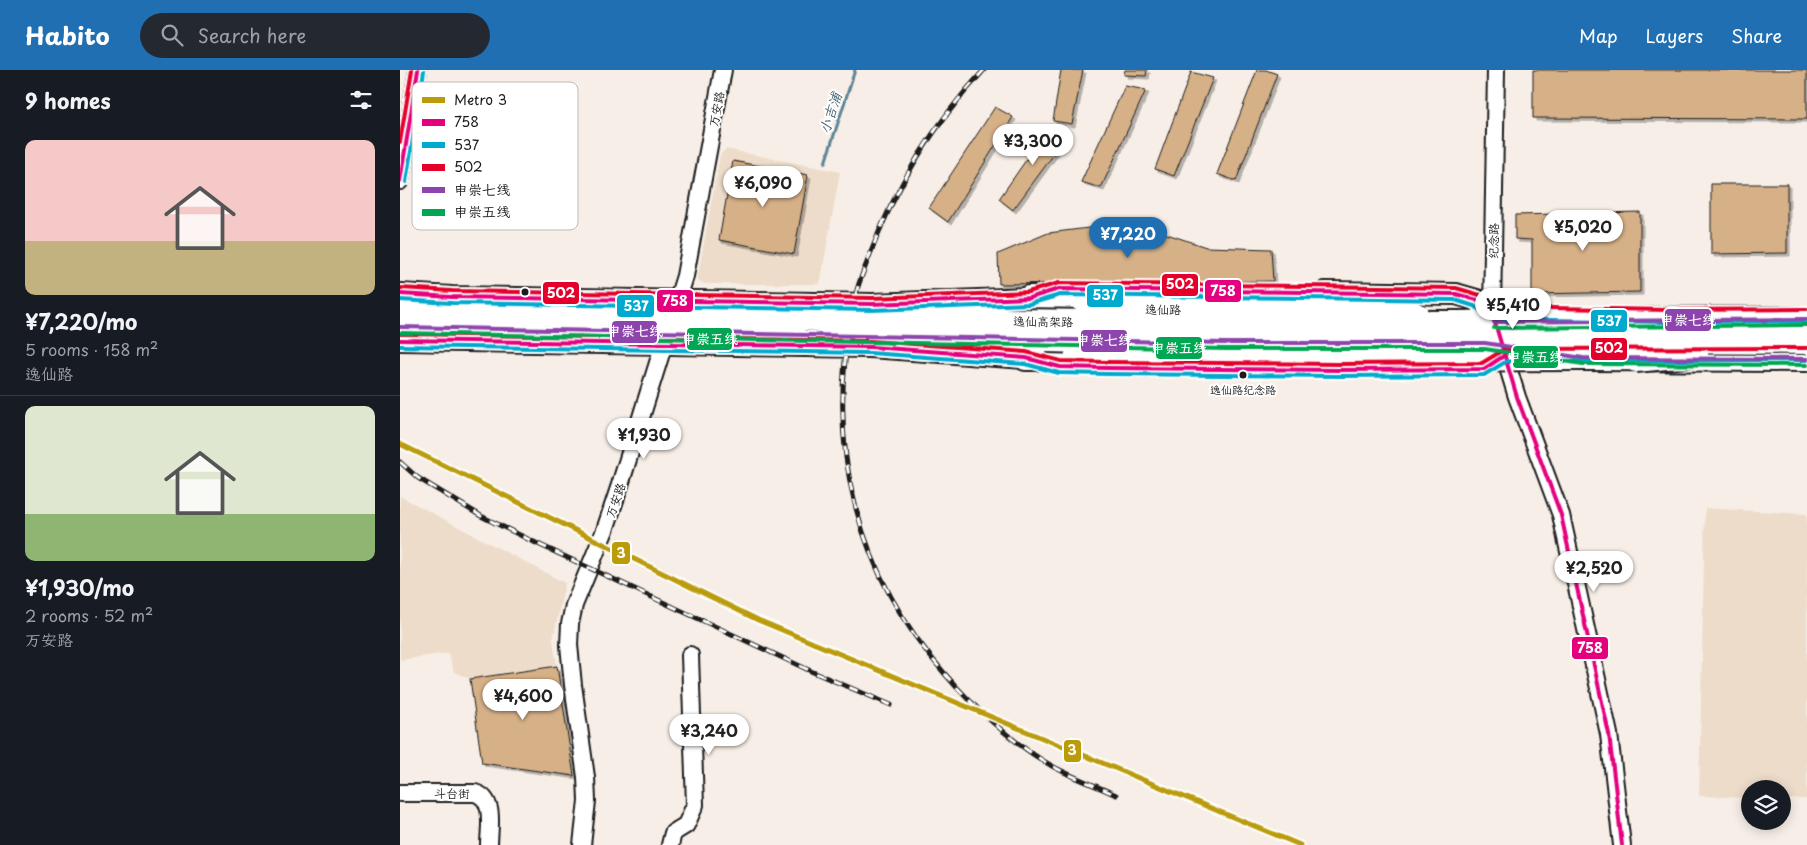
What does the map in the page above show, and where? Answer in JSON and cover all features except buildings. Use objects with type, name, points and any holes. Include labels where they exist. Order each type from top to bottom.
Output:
[{"type":"highway","points":[[1029,298],[1326,303],[1397,307],[1435,323]]},
{"type":"highway","name":"逸仙高架路","points":[[400,308],[820,318],[1106,322],[1435,323],[1807,317]]},
{"type":"highway","name":"逸仙高架路","points":[[400,328],[1216,342],[1495,349],[1715,340],[1801,346]]},
{"type":"highway","points":[[1636,360],[1801,346]]},
{"type":"highway","points":[[1495,349],[1583,358]]},
{"type":"highway","points":[[1026,358],[1221,360],[1583,358],[1636,360],[1807,360]]},
{"type":"main road","points":[[400,294],[872,304],[1029,298],[1060,289],[1456,294],[1477,300],[1492,313],[1807,317]]},
{"type":"main road","points":[[870,347],[861,342],[856,327],[862,310],[872,304]]},
{"type":"main road","points":[[400,340],[870,347],[1026,358],[1060,367],[1337,370],[1484,370],[1495,349]]},
{"type":"street","name":"万安路","points":[[582,845],[587,801],[586,777],[573,685],[569,645],[570,624],[574,605],[605,530],[620,485],[685,276],[723,70]]},
{"type":"street","name":"纪念路","points":[[1496,70],[1492,313],[1495,349],[1517,397],[1561,515],[1609,734],[1622,845]]},
{"type":"street","points":[[400,99],[412,90]]},
{"type":"street","points":[[400,181],[412,110]]},
{"type":"street","points":[[670,845],[673,833],[686,825],[695,805],[690,655]]},
{"type":"street","name":"斗台街","points":[[400,793],[481,794],[488,801],[489,845]]},
{"type":"shaded area","points":[[726,149],[840,172],[820,284],[704,284],[697,280],[720,155]]},
{"type":"shaded area","points":[[400,496],[565,583],[553,640],[557,666],[470,679],[454,672],[448,653],[400,660]]},
{"type":"shaded area","points":[[1705,508],[1807,514],[1807,799],[1791,799],[1791,780],[1741,780],[1741,798],[1699,796]]},
{"type":"waterway","name":"小吉浦","points":[[825,163],[855,70]]},
{"type":"railway","points":[[984,70],[948,113],[917,158],[879,231],[860,282],[854,302],[844,369],[843,416],[847,463],[856,508],[870,553],[890,595],[915,636],[945,674],[981,712],[1023,747],[1052,766],[1116,795]]},
{"type":"railway","points":[[400,462],[418,478],[481,516],[813,672],[891,705]]},
{"type":"metro line","name":"3","points":[[400,444],[758,620],[1300,845]]},
{"type":"transit line","name":"502","points":[[400,142],[412,70]]},
{"type":"transit line","name":"758","points":[[416,82],[418,70]]},
{"type":"transit line","name":"537","points":[[422,82],[424,71]]},
{"type":"transit line","name":"758","points":[[400,181],[412,107]]},
{"type":"transit line","name":"537","points":[[406,182],[412,145]]},
{"type":"transit line","name":"502","points":[[400,288],[452,291],[872,298],[1028,292],[1059,283],[1456,288],[1480,295],[1494,307],[1670,310],[1807,309]]},
{"type":"transit line","name":"758","points":[[400,294],[452,297],[872,304],[1029,298],[1059,289],[1456,294],[1477,300],[1492,313],[1517,397],[1561,515],[1609,734],[1622,845]]},
{"type":"transit line","name":"537","points":[[400,300],[452,303],[872,310],[1029,304],[1060,295],[1455,300],[1474,306],[1492,319],[1670,322],[1807,321]]},
{"type":"transit line","name":"申崇七线","points":[[1494,322],[1807,319]]},
{"type":"transit line","name":"申崇五线","points":[[1494,328],[1807,325]]},
{"type":"transit line","name":"申崇七线","points":[[400,327],[1226,343],[1485,343],[1583,358],[1807,359]]},
{"type":"transit line","name":"申崇五线","points":[[400,333],[1226,349],[1485,349],[1583,364],[1807,365]]},
{"type":"transit line","name":"502","points":[[400,334],[870,341],[1026,352],[1061,361],[1107,362],[1482,363],[1505,349],[1807,348]]},
{"type":"transit line","name":"758","points":[[400,340],[870,347],[1026,358],[1060,367],[1107,368],[1484,369],[1505,355]]},
{"type":"transit line","name":"537","points":[[400,346],[870,353],[1025,364],[1059,373],[1107,374],[1484,375],[1507,361],[1807,360]]},
{"type":"place","name":"逸仙路纪念路","points":[[1243,375]]}]
